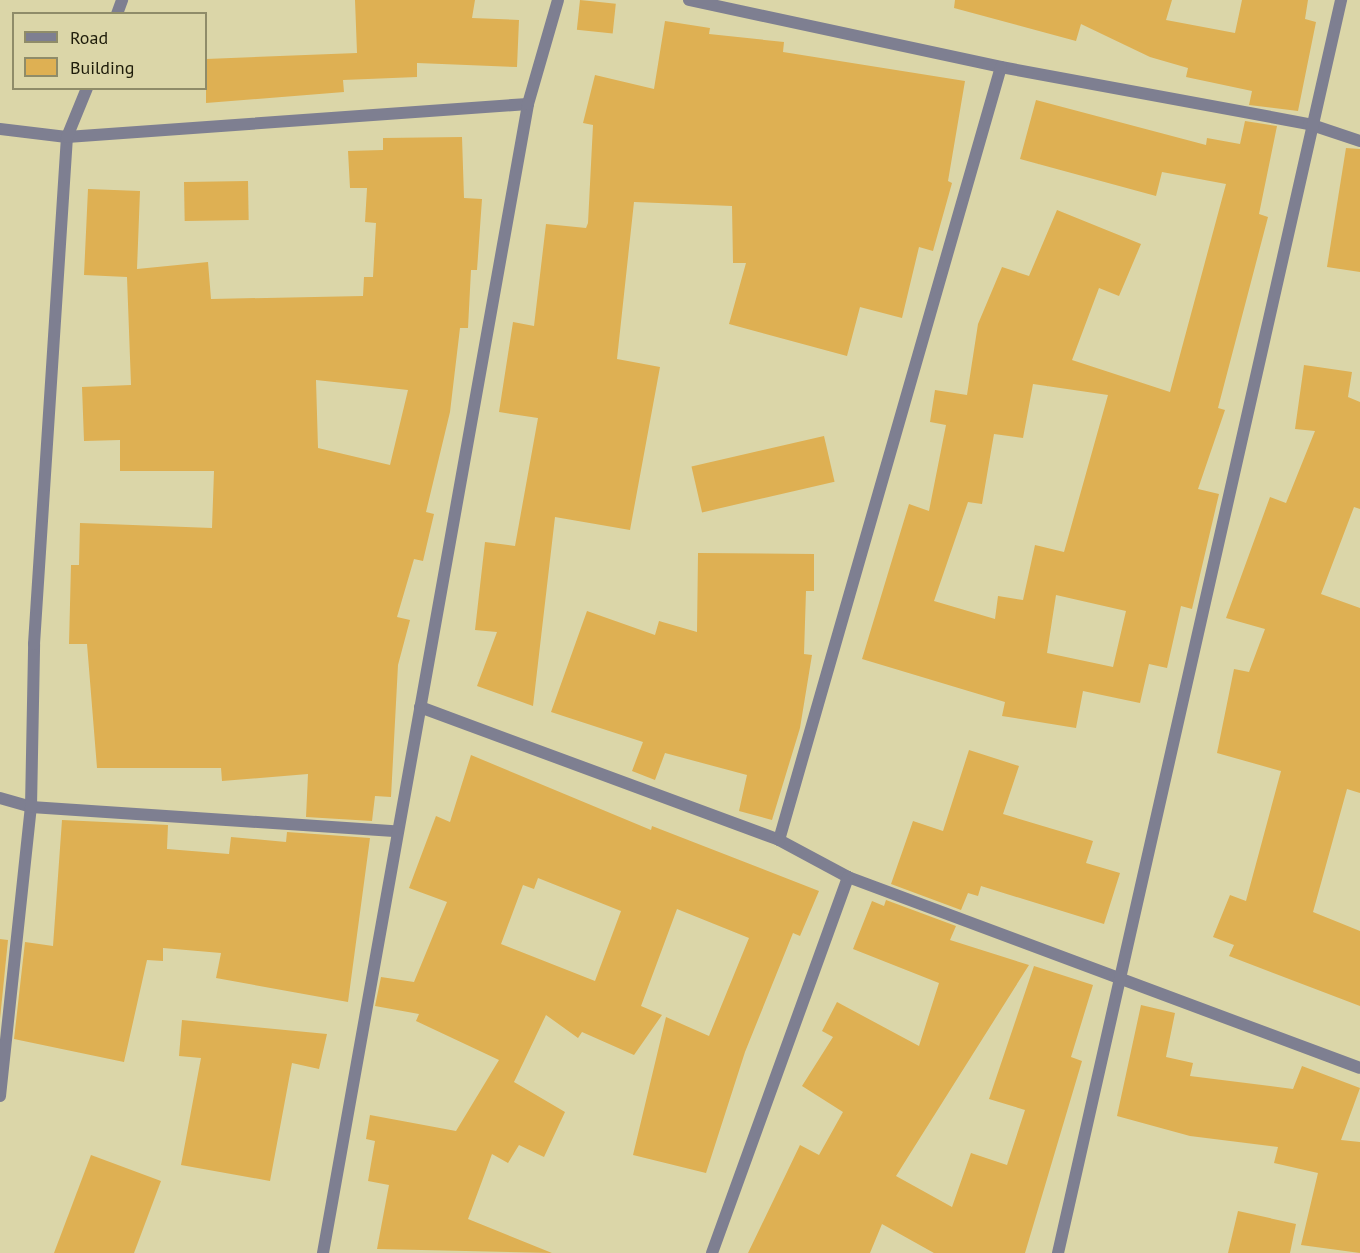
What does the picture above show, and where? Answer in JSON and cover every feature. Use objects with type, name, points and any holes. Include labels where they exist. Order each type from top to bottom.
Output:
[{"type":"street","points":[[323,1253],[394,831],[420,707],[528,104],[558,0]]},
{"type":"street","points":[[689,0],[1001,67],[1310,124],[1360,141]]},
{"type":"street","points":[[1058,1253],[1310,124],[1341,0]]},
{"type":"street","points":[[779,840],[1001,67]]},
{"type":"street","points":[[0,1096],[31,807],[34,644],[67,137],[86,90]]},
{"type":"street","points":[[0,129],[67,137],[528,104]]},
{"type":"street","points":[[420,707],[779,840],[848,877],[1360,1068]]},
{"type":"street","points":[[0,798],[31,807],[394,831]]},
{"type":"street","points":[[712,1253],[848,877]]},
{"type":"building","points":[[355,0],[475,0],[472,18],[519,20],[517,67],[417,63],[417,77],[343,80],[344,92],[206,103],[207,59],[357,53]]},
{"type":"building","points":[[580,0],[616,4],[613,34],[577,30]]},
{"type":"building","points":[[955,0],[1172,0],[1166,20],[1235,33],[1242,0],[1308,0],[1305,19],[1316,22],[1298,111],[1249,105],[1252,91],[1186,77],[1188,68],[1150,57],[1081,24],[1076,41],[954,8]]},
{"type":"building","points":[[665,21],[710,28],[709,34],[784,42],[783,52],[965,81],[948,181],[952,183],[933,251],[919,247],[902,318],[860,307],[847,356],[729,324],[746,263],[733,263],[732,206],[634,202],[617,359],[660,367],[630,530],[555,517],[533,706],[477,686],[497,632],[475,630],[485,542],[515,546],[538,418],[499,412],[513,322],[534,326],[546,224],[586,228],[588,223],[593,125],[583,123],[595,75],[654,89]]},
{"type":"building","points":[[1036,100],[1206,145],[1207,138],[1240,144],[1245,121],[1277,126],[1259,214],[1268,217],[1218,408],[1225,410],[1198,489],[1219,494],[1192,609],[1181,606],[1167,668],[1149,664],[1140,703],[1083,691],[1076,728],[1002,716],[1005,702],[862,659],[909,504],[929,511],[946,425],[930,422],[935,390],[967,395],[978,324],[1002,267],[1029,276],[1057,210],[1141,244],[1119,296],[1099,288],[1072,360],[1170,392],[1226,184],[1162,172],[1156,196],[1020,159]],"holes":[[[1033,384],[1108,395],[1064,552],[1035,545],[1023,600],[998,596],[995,619],[934,601],[968,502],[982,504],[994,434],[1023,438]],[[1056,595],[1126,611],[1113,667],[1047,653]]]},
{"type":"building","points":[[462,137],[464,198],[482,199],[477,270],[471,270],[468,328],[460,328],[450,412],[426,512],[434,514],[423,561],[414,559],[397,617],[410,620],[398,665],[391,797],[375,796],[372,821],[306,817],[308,774],[222,781],[221,768],[97,768],[87,644],[69,644],[71,565],[79,565],[80,523],[212,528],[214,471],[120,471],[120,440],[84,441],[82,387],[131,385],[127,277],[84,275],[88,189],[140,191],[137,269],[208,262],[211,299],[363,296],[364,277],[373,277],[376,223],[365,222],[367,188],[350,188],[348,151],[383,150],[383,138]],"holes":[[[316,380],[408,390],[390,465],[318,448]]]},
{"type":"building","points":[[1346,148],[1360,149],[1360,272],[1327,267]]},
{"type":"building","points":[[248,181],[249,220],[185,221],[184,182]]},
{"type":"building","points":[[1304,365],[1352,372],[1348,397],[1360,402],[1360,509],[1354,507],[1321,594],[1360,608],[1360,793],[1347,789],[1313,912],[1360,931],[1360,1006],[1229,956],[1234,945],[1213,937],[1230,895],[1246,901],[1281,771],[1217,753],[1234,669],[1249,672],[1265,629],[1226,618],[1270,497],[1286,503],[1315,431],[1295,429]]},
{"type":"building","points":[[824,436],[835,482],[702,512],[691,467]]},
{"type":"building","points":[[698,553],[814,554],[814,591],[806,591],[804,654],[812,655],[800,728],[772,820],[739,811],[747,775],[665,753],[655,780],[632,771],[643,742],[551,712],[587,611],[655,635],[659,621],[697,632]]},
{"type":"building","points":[[969,750],[1019,766],[1003,814],[1093,841],[1086,863],[1120,873],[1104,924],[981,886],[978,896],[968,893],[961,910],[891,884],[913,821],[943,831]]},
{"type":"building","points":[[471,755],[651,830],[652,826],[819,891],[800,936],[793,933],[745,1052],[706,1173],[633,1155],[666,1017],[709,1036],[749,938],[677,909],[641,1006],[662,1015],[634,1055],[582,1032],[578,1038],[546,1015],[514,1082],[565,1112],[544,1157],[519,1145],[508,1163],[492,1154],[468,1219],[552,1253],[377,1249],[389,1185],[368,1181],[375,1141],[366,1139],[370,1115],[456,1131],[499,1060],[416,1021],[419,1014],[375,1006],[381,977],[414,982],[447,902],[409,888],[436,816],[450,822]],"holes":[[[538,878],[621,911],[595,981],[501,944],[523,885],[534,889]]]},
{"type":"building","points":[[62,820],[168,825],[167,849],[229,854],[231,837],[286,842],[287,832],[370,838],[348,1002],[216,978],[221,953],[163,948],[163,961],[147,960],[124,1062],[14,1039],[25,942],[53,946]]},
{"type":"building","points":[[886,900],[956,926],[950,940],[1029,965],[896,1176],[952,1207],[971,1153],[1007,1165],[1025,1110],[989,1099],[1034,966],[1093,985],[1071,1057],[1082,1061],[1025,1253],[934,1253],[882,1224],[870,1253],[748,1253],[800,1145],[819,1155],[843,1112],[802,1086],[833,1037],[822,1031],[837,1002],[919,1046],[939,983],[853,949],[872,901],[884,906]]},
{"type":"building","points":[[0,939],[8,940],[0,1019]]},
{"type":"building","points":[[1141,1005],[1175,1013],[1166,1057],[1193,1063],[1190,1076],[1293,1089],[1302,1066],[1360,1088],[1341,1140],[1360,1142],[1360,1253],[1301,1245],[1318,1173],[1274,1163],[1278,1147],[1190,1136],[1117,1116]]},
{"type":"building","points":[[182,1020],[327,1034],[319,1069],[292,1063],[270,1181],[181,1165],[201,1058],[179,1056]]},
{"type":"building","points":[[91,1155],[161,1181],[134,1253],[54,1253]]},
{"type":"building","points":[[1238,1211],[1296,1224],[1290,1253],[1228,1253]]}]
